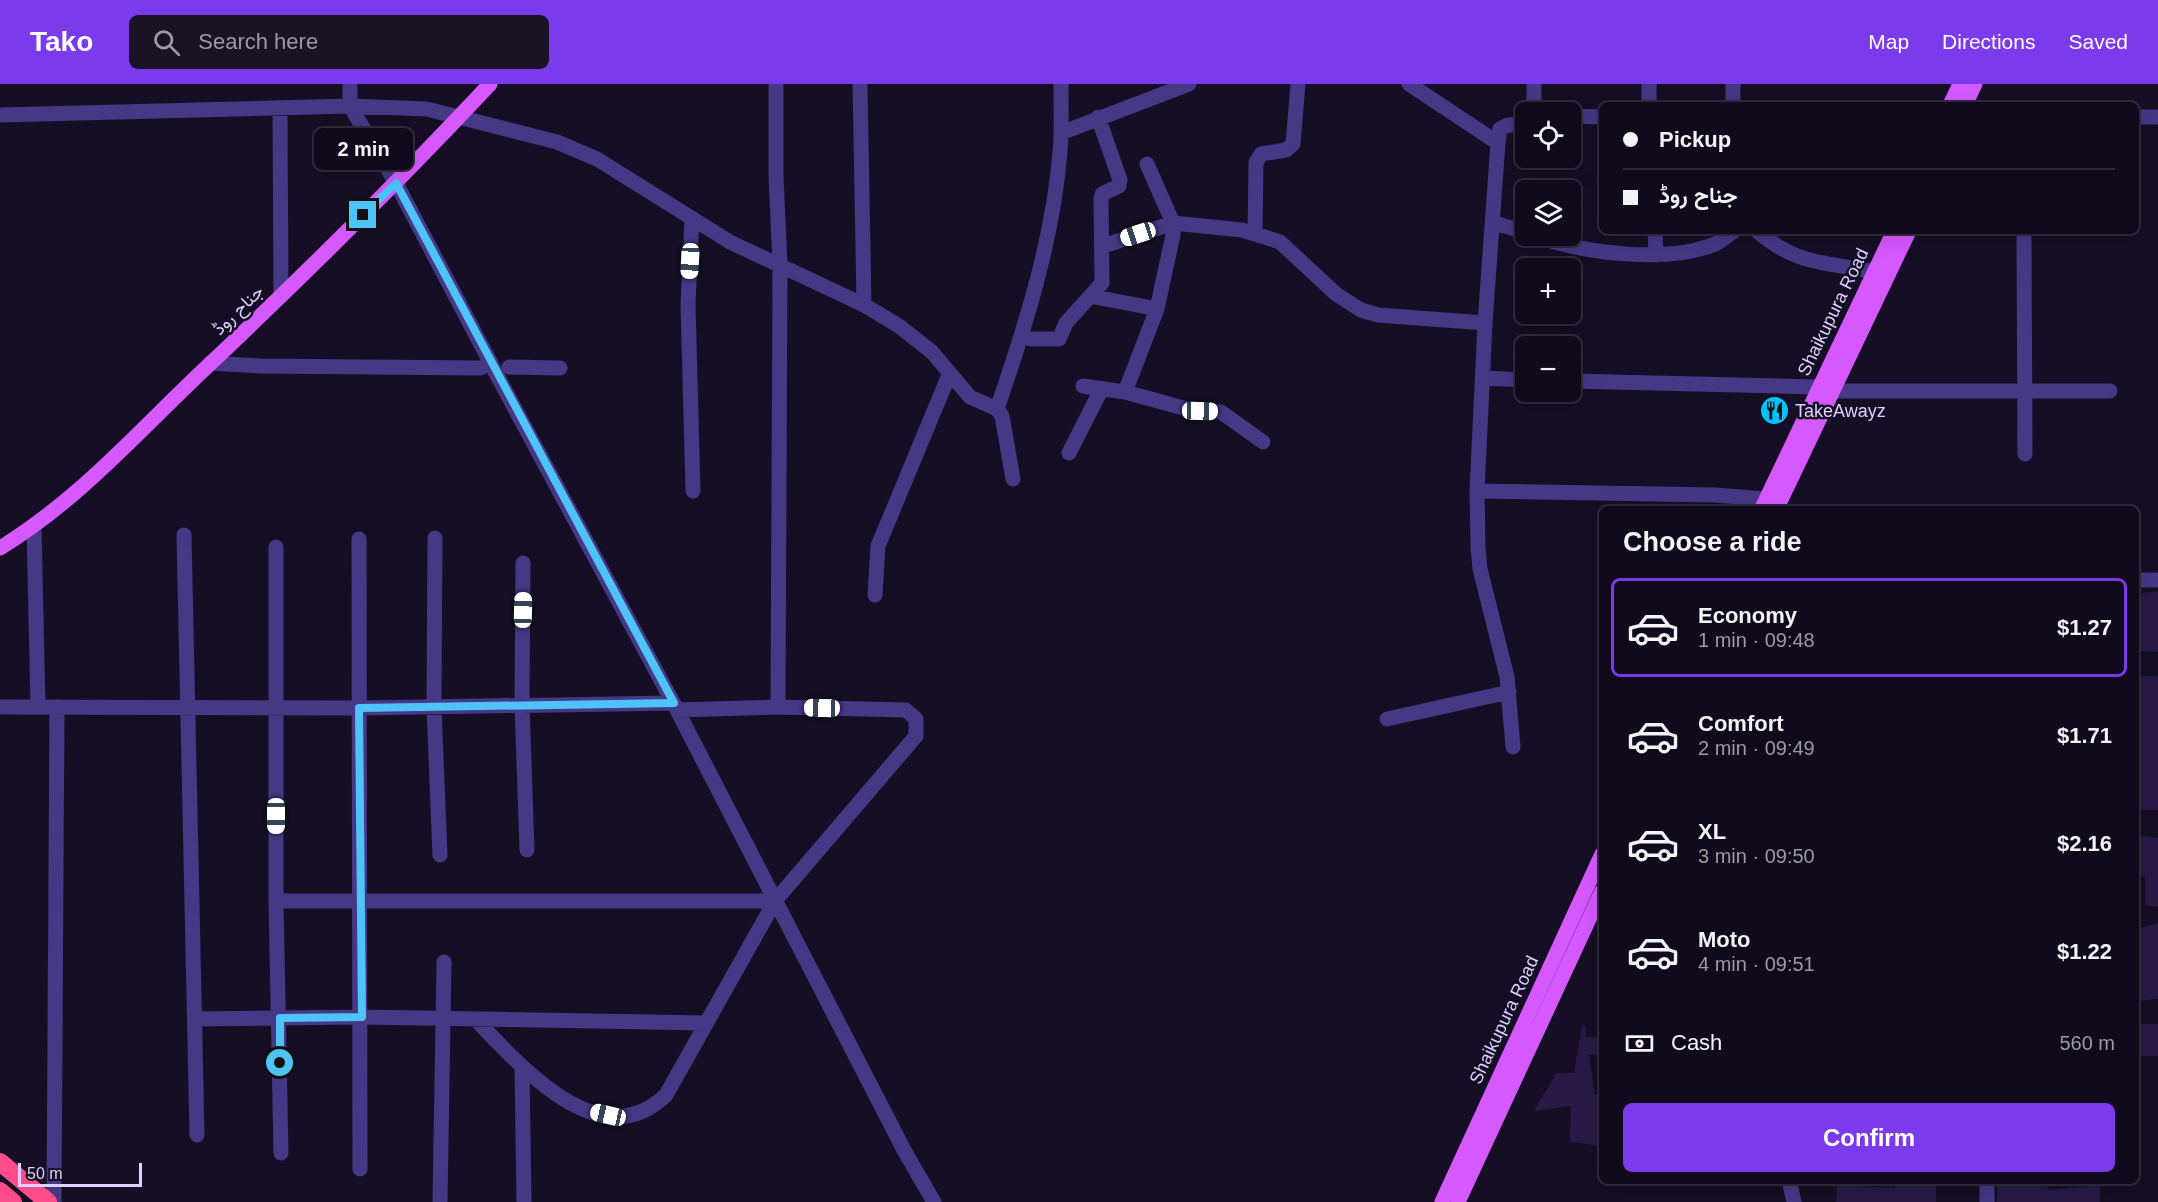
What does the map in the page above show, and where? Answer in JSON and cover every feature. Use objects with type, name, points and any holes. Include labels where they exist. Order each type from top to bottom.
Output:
[{"type":"highway","points":[[0,1162],[48,1202]]},
{"type":"highway","points":[[0,1191],[13,1202]]},
{"type":"main road","name":"جناح روڈ","points":[[0,548],[33,527],[96,477],[396,183],[490,84]]},
{"type":"main road","points":[[1951,102],[1960,84]]},
{"type":"main road","points":[[1966,102],[1975,84]]},
{"type":"main road","name":"Shaikupura Road","points":[[1825,389],[1893,234]]},
{"type":"main road","name":"Shaikupura Road","points":[[1768,505],[1825,389],[1907,234]]},
{"type":"main road","name":"Shaikupura Road","points":[[1442,1202],[1599,861]]},
{"type":"main road","name":"Shaikupura Road","points":[[1458,1202],[1599,897]]},
{"type":"street","points":[[351,84],[350,106],[396,183],[484,362]]},
{"type":"street","points":[[776,84],[776,176],[780,265],[778,707]]},
{"type":"street","points":[[860,84],[864,305]]},
{"type":"street","points":[[997,409],[1022,336],[1054,198],[1061,133],[1061,84]]},
{"type":"street","points":[[1061,133],[1189,84]]},
{"type":"street","points":[[1255,232],[1256,163],[1261,154],[1286,150],[1293,144],[1298,84]]},
{"type":"street","points":[[1409,84],[1498,143]]},
{"type":"street","points":[[1534,84],[1534,102]]},
{"type":"street","points":[[1649,84],[1649,102]]},
{"type":"street","points":[[1733,84],[1733,102]]},
{"type":"street","points":[[0,115],[350,106],[427,109],[557,142],[597,159],[730,242],[864,305],[916,337],[932,352],[949,375],[970,397],[997,409],[1002,416],[1013,479]]},
{"type":"street","points":[[280,108],[281,296]]},
{"type":"street","points":[[1581,116],[1599,117]]},
{"type":"street","points":[[1022,336],[1031,339],[1059,339],[1066,323],[1102,283],[1101,198],[1102,194],[1119,186],[1120,180],[1098,117]]},
{"type":"street","points":[[2139,117],[2158,117]]},
{"type":"street","points":[[1513,747],[1509,692],[1480,569],[1477,491],[1485,323],[1494,224],[1498,143],[1500,129],[1515,125]]},
{"type":"street","points":[[1125,392],[1157,309],[1171,247],[1173,223],[1147,164]]},
{"type":"street","points":[[692,218],[688,304],[693,492]]},
{"type":"street","points":[[1103,246],[1173,223],[1255,232],[1280,242],[1336,294],[1361,310],[1378,315],[1485,323]]},
{"type":"street","points":[[1494,224],[1515,229]]},
{"type":"street","points":[[1655,234],[1656,255]]},
{"type":"street","points":[[1581,246],[1615,253],[1656,255],[1714,244],[1729,234]]},
{"type":"street","points":[[1761,234],[1788,254],[1876,272]]},
{"type":"street","points":[[2024,234],[2025,454]]},
{"type":"street","points":[[1090,296],[1157,309]]},
{"type":"street","points":[[210,363],[260,366],[484,362],[504,373],[560,368]]},
{"type":"street","points":[[504,373],[775,901],[934,1202]]},
{"type":"street","points":[[875,595],[878,546],[949,375]]},
{"type":"street","points":[[1483,378],[1515,379]]},
{"type":"street","points":[[1581,381],[1825,389],[2110,391]]},
{"type":"street","points":[[1083,387],[1125,392],[1187,409],[1221,412],[1263,442]]},
{"type":"street","points":[[1069,453],[1101,390]]},
{"type":"street","points":[[1477,491],[1715,495],[1768,505]]},
{"type":"street","points":[[33,527],[38,707]]},
{"type":"street","points":[[184,535],[197,1135]]},
{"type":"street","points":[[435,538],[434,708],[440,855]]},
{"type":"street","points":[[359,539],[362,1017],[360,1169]]},
{"type":"street","points":[[276,547],[276,901],[281,1153]]},
{"type":"street","points":[[523,563],[522,704],[527,850]]},
{"type":"street","points":[[2139,580],[2158,580]]},
{"type":"street","points":[[1388,719],[1509,692]]},
{"type":"street","points":[[0,707],[434,708],[522,704],[778,707],[906,710],[916,719],[917,726],[913,743],[840,822],[775,901],[666,1095],[654,1107],[630,1115],[608,1115],[569,1103],[522,1067],[476,1020]]},
{"type":"street","points":[[54,1202],[57,707]]},
{"type":"street","points":[[276,901],[775,901]]},
{"type":"street","points":[[440,1202],[444,962]]},
{"type":"street","points":[[196,1019],[362,1017],[707,1023]]},
{"type":"street","points":[[522,1067],[524,1202]]},
{"type":"street","points":[[1790,1184],[1794,1202]]},
{"type":"street","points":[[1987,1184],[1987,1202]]},
{"type":"building","points":[[2158,591],[2158,652],[2139,651],[2139,594]]},
{"type":"building","points":[[2139,676],[2158,676],[2158,810],[2139,810]]},
{"type":"building","points":[[2139,835],[2158,838],[2158,907],[2145,905],[2145,877],[2139,876]]},
{"type":"building","points":[[2158,923],[2158,999],[2139,1001],[2139,928]]},
{"type":"building","points":[[2139,1024],[2158,1024],[2158,1056],[2139,1056]]},
{"type":"building","points":[[1582,1026],[1585,1026],[1586,1037],[1599,1037],[1599,1055],[1589,1055],[1595,1095],[1599,1094],[1599,1146],[1570,1142],[1571,1106],[1534,1111],[1556,1073],[1574,1073]]},
{"type":"building","points":[[1997,1184],[2047,1184],[2048,1190],[2100,1185],[2100,1202],[1997,1202]]},
{"type":"building","points":[[1837,1185],[1895,1188],[1895,1185],[1936,1186],[1936,1202],[1836,1202]]},
{"type":"place","name":"TakeAwayz","points":[[1774,411]]},
{"type":"route","points":[[280,1063],[280,1018],[362,1017],[359,708],[674,703],[396,183],[363,215]]}]
